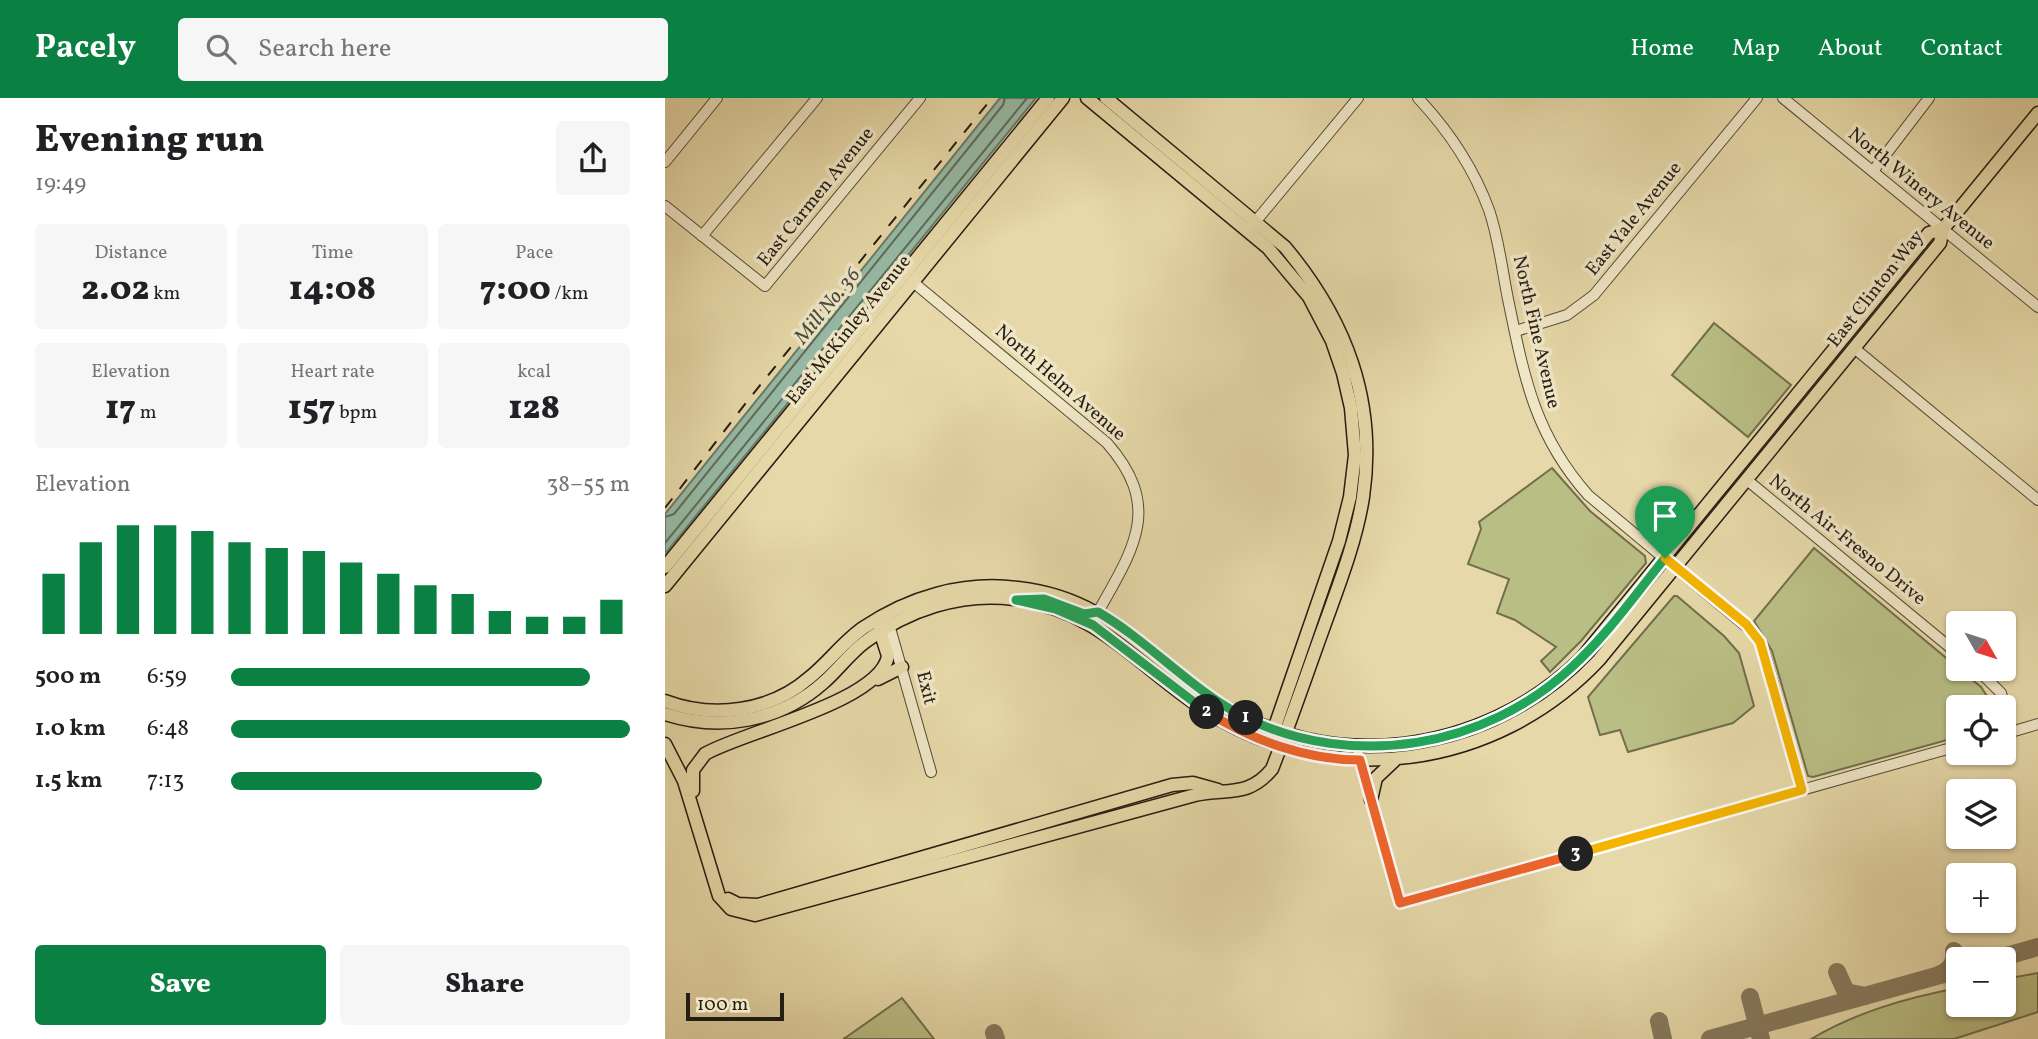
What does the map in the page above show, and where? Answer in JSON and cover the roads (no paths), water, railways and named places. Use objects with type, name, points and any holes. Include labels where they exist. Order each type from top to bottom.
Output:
[{"type":"main road","name":"East McKinley Avenue","points":[[665,567],[1048,98]]},
{"type":"main road","name":"East McKinley Avenue","points":[[665,586],[1063,98]]},
{"type":"main road","points":[[665,744],[675,760],[693,810],[719,896],[731,909],[755,915],[1195,794],[1252,787],[1263,780],[1272,769],[1277,738],[1363,498],[1365,420],[1356,374],[1335,318],[1307,273],[1285,247],[1253,226],[1087,98]]},
{"type":"main road","points":[[1106,98],[1253,226]]},
{"type":"main road","points":[[1943,229],[2038,113]]},
{"type":"main road","points":[[913,282],[912,274],[938,241],[955,213]]},
{"type":"main road","name":"East Clinton Way","points":[[665,701],[692,709],[718,711],[742,709],[768,702],[809,679],[851,637],[885,624],[943,604],[974,599],[1016,600],[1056,609],[1093,625],[1202,708],[1237,729],[1277,738],[1356,746],[1407,744],[1464,732],[1507,714],[1552,684],[1595,643],[1929,233],[1943,229],[1940,243],[1607,651],[1577,682],[1542,709],[1498,733],[1443,752],[1396,760],[1360,760],[1314,755],[1277,738],[1211,699],[1098,612],[1058,596],[1018,587],[994,586],[943,592],[912,601],[885,624],[856,650],[815,689],[773,713],[734,722],[708,723],[665,714]]},
{"type":"main road","points":[[718,521],[721,508],[753,468],[769,440]]},
{"type":"main road","points":[[1016,600],[1044,599],[1084,614],[1098,612]]},
{"type":"main road","points":[[859,689],[879,675],[887,663],[885,624]]},
{"type":"main road","points":[[693,810],[692,774],[705,754],[804,715],[902,667]]},
{"type":"main road","points":[[1498,733],[1544,702],[1549,697],[1552,684]]},
{"type":"main road","points":[[1371,800],[1376,778],[1396,760]]},
{"type":"main road","points":[[714,883],[731,901],[758,905],[1172,785],[1193,783],[1224,792]]},
{"type":"main road","points":[[932,853],[935,867]]},
{"type":"street","points":[[665,162],[717,98]]},
{"type":"street","points":[[665,206],[702,236],[817,98]]},
{"type":"street","name":"East Carmen Avenue","points":[[702,236],[765,286],[920,98]]},
{"type":"street","points":[[1253,226],[1358,98]]},
{"type":"street","name":"North Fine Avenue","points":[[1418,98],[1457,147],[1489,210],[1533,408],[1549,442],[1567,471],[1602,508],[1746,624],[1760,642],[1802,790]]},
{"type":"street","name":"East Yale Avenue","points":[[1515,331],[1567,315],[1594,295],[1757,98]]},
{"type":"street","name":"North Winery Avenue","points":[[1783,98],[2038,307]]},
{"type":"street","points":[[1873,171],[1929,98]]},
{"type":"street","name":"North Helm Avenue","points":[[913,282],[1101,438],[1125,467],[1137,498],[1136,534],[1130,555],[1098,612]]},
{"type":"street","points":[[1854,348],[2038,500]]},
{"type":"street","name":"North Air-Fresno Drive","points":[[1747,480],[1946,644]]},
{"type":"street","name":"Exit","points":[[885,624],[902,667],[931,772]]},
{"type":"street","points":[[1989,681],[2001,695]]},
{"type":"street","points":[[2016,730],[2038,724]]},
{"type":"street","points":[[1356,746],[1400,903],[1946,749]]},
{"type":"water","points":[[1000,98],[1036,98],[665,554],[665,514]]},
{"type":"railway","points":[[665,508],[749,399],[992,98]]},
{"type":"water label","name":"Mill No. 36","points":[[828,306]]}]
